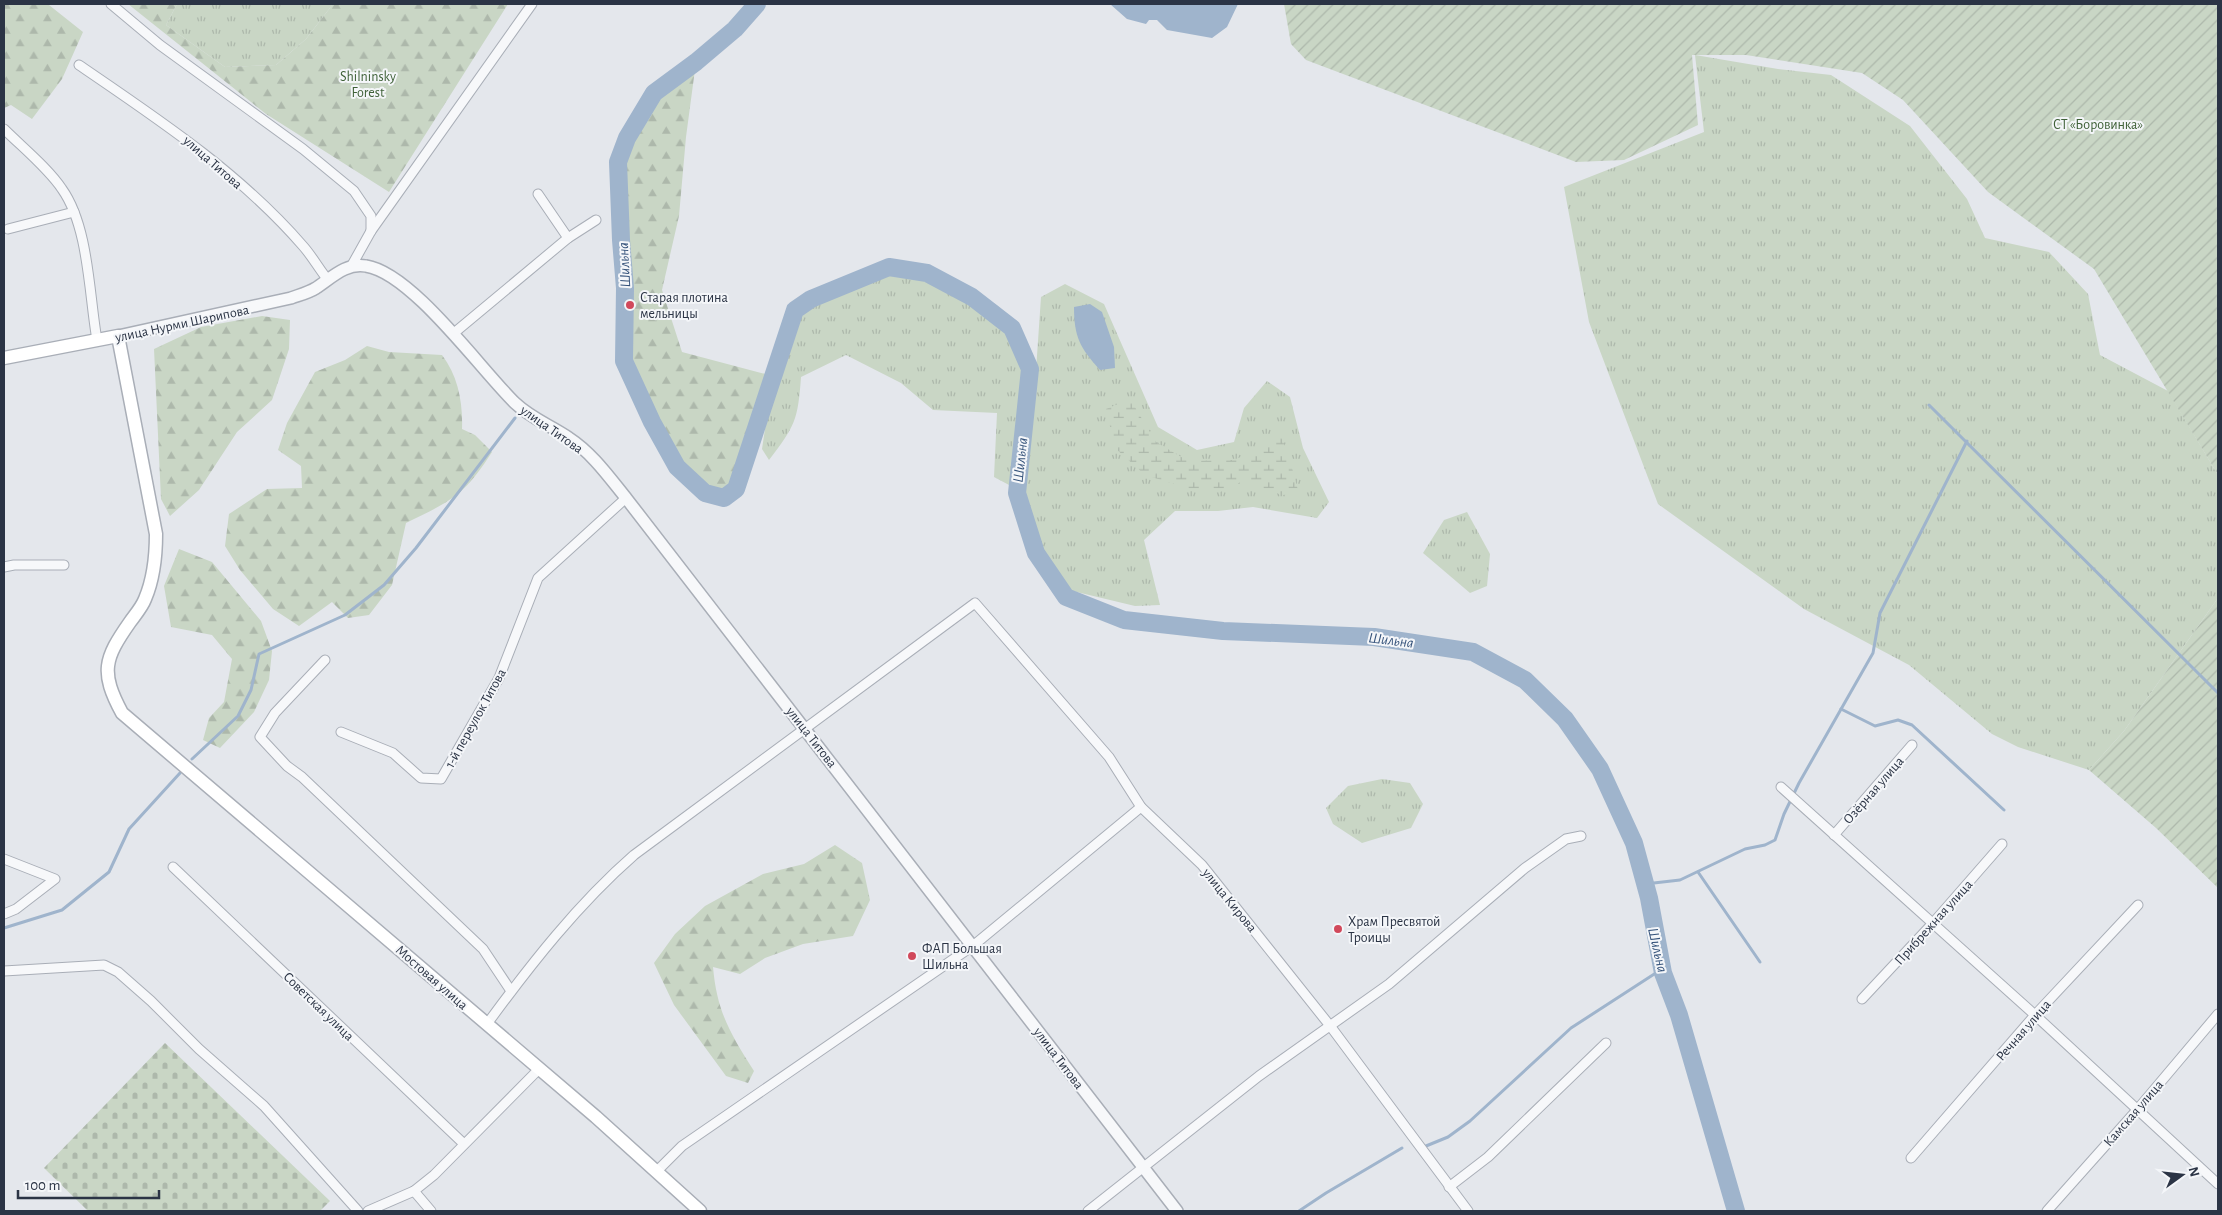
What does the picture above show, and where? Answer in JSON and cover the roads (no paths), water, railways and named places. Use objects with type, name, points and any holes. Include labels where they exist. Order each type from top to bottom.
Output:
[{"type":"main road","name":"улица Нурми Шарипова","points":[[4,358],[118,336]]},
{"type":"main road","name":"Мостовая улица","points":[[118,336],[156,534],[155,565],[145,600],[114,645],[106,670],[110,692],[122,714],[164,747],[596,1117],[700,1211]]},
{"type":"street","points":[[111,4],[160,45],[304,149],[354,191],[371,216],[371,231]]},
{"type":"street","points":[[352,265],[371,231],[532,4]]},
{"type":"street","name":"улица Титова","points":[[79,65],[179,134],[276,216],[305,248],[328,280]]},
{"type":"street","points":[[4,129],[61,187],[74,212],[82,245],[97,340]]},
{"type":"street","points":[[538,194],[568,238]]},
{"type":"street","points":[[8,229],[74,212]]},
{"type":"street","points":[[454,333],[568,238],[596,220]]},
{"type":"street","name":"улица Титова","points":[[352,265],[367,266],[404,287],[454,333],[515,402],[539,423],[568,438],[588,454],[626,498],[806,728],[974,945],[1142,1168],[1177,1211]]},
{"type":"street","name":"улица Нурми Шарипова","points":[[118,336],[292,298],[314,289],[352,265]]},
{"type":"street","name":"1-й переулок Титова","points":[[341,732],[393,753],[421,778],[442,779],[499,678],[538,578],[626,498]]},
{"type":"street","points":[[4,567],[14,565],[64,565]]},
{"type":"street","name":"улица Кирова","points":[[806,728],[975,603],[1109,757],[1141,807],[1202,864],[1331,1027],[1468,1211]]},
{"type":"street","points":[[325,660],[275,714],[260,738],[287,766],[302,777],[483,949],[511,991]]},
{"type":"street","points":[[487,1024],[511,991],[598,886],[634,855],[806,728]]},
{"type":"street","name":"Озёрная улица","points":[[1834,835],[1912,745]]},
{"type":"street","points":[[1781,787],[2035,1015],[2218,1184]]},
{"type":"street","points":[[656,1172],[682,1146],[974,945],[1141,807]]},
{"type":"street","points":[[1088,1211],[1259,1076],[1331,1027],[1388,984],[1525,868],[1566,840],[1581,836]]},
{"type":"street","name":"Прибрежная улица","points":[[1862,999],[1933,923],[2002,844]]},
{"type":"street","points":[[4,859],[55,879],[16,909],[4,914]]},
{"type":"street","name":"Советская улица","points":[[174,867],[464,1144]]},
{"type":"street","name":"Речная улица","points":[[1911,1158],[2035,1015],[2138,905]]},
{"type":"street","points":[[4,971],[104,965],[118,972],[151,1001],[199,1049],[264,1106],[358,1211]]},
{"type":"street","name":"Камская улица","points":[[2047,1211],[2138,1110],[2218,1014]]},
{"type":"street","points":[[1449,1186],[1488,1157],[1606,1043]]},
{"type":"street","points":[[368,1211],[414,1191],[539,1069]]},
{"type":"street","points":[[414,1191],[431,1211]]},
{"type":"water","points":[[1110,4],[1238,4],[1227,27],[1212,38],[1167,30],[1157,20],[1149,20],[1146,24],[1127,19]]},
{"type":"water","points":[[1090,304],[1102,312],[1114,347],[1115,368],[1100,370],[1080,342],[1075,326],[1074,307]]},
{"type":"waterway","name":"Шильна","points":[[757,4],[735,29],[696,62],[654,93],[627,138],[618,162],[625,288],[624,361],[652,422],[677,467],[705,493],[724,498],[736,489],[795,310],[811,299],[889,267],[927,273],[972,297],[1012,328],[1030,369],[1017,493],[1036,553],[1066,597],[1124,620],[1223,631],[1374,637],[1473,652],[1525,680],[1565,719],[1600,769],[1634,843],[1649,898],[1663,973],[1679,1015],[1736,1211]]},
{"type":"waterway","points":[[1929,405],[2218,693]]},
{"type":"waterway","points":[[192,759],[238,716],[251,690],[259,654],[345,615],[384,585],[416,548],[515,418]]},
{"type":"waterway","points":[[1645,884],[1680,880],[1745,849],[1765,845],[1775,840],[1784,814],[1799,783],[1873,653],[1880,613],[1967,441]]},
{"type":"waterway","points":[[1841,709],[1875,726],[1898,720],[1912,725],[2004,810]]},
{"type":"waterway","points":[[4,928],[62,910],[109,872],[129,829],[180,773]]},
{"type":"waterway","points":[[1698,872],[1760,962]]},
{"type":"waterway","points":[[1426,1146],[1448,1137],[1470,1121],[1571,1028],[1662,969]]},
{"type":"waterway","points":[[1299,1211],[1402,1148]]},
{"type":"place","name":"Старая плотина мельницы","points":[[630,305]]},
{"type":"place","name":"Храм Пресвятой Троицы","points":[[1338,929]]},
{"type":"place","name":"ФАП Большая Шильна","points":[[912,956]]},
{"type":"park label","name":"Shilninsky Forest","points":[[368,84]]},
{"type":"park label","name":"СТ «Боровинка»","points":[[2098,124]]}]
